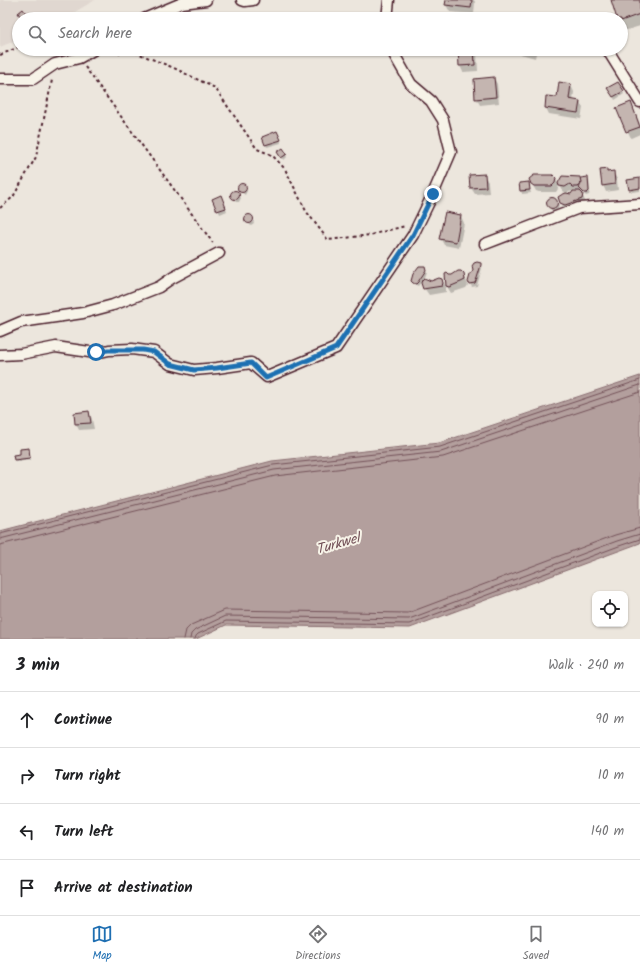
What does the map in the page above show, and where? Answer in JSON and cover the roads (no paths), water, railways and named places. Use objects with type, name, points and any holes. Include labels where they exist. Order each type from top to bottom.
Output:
[{"type":"street","points":[[161,12],[182,3],[206,0]]},
{"type":"street","points":[[242,0],[253,0]]},
{"type":"street","points":[[388,12],[389,0]]},
{"type":"street","points":[[0,79],[33,79],[55,64],[83,56]]},
{"type":"street","points":[[0,355],[21,354],[56,347],[96,352],[108,350],[143,350],[154,352],[170,364],[194,370],[251,363],[266,378],[336,348],[413,235],[451,152],[443,120],[431,101],[411,84],[395,56]]},
{"type":"street","points":[[611,56],[640,102]]},
{"type":"street","points":[[485,244],[579,208],[640,204]]},
{"type":"street","points":[[0,331],[21,322],[83,313],[114,305],[159,287],[172,278],[219,252]]},
{"type":"water","name":"Turkwel","points":[[640,376],[640,543],[410,628],[226,625],[196,639],[0,639],[0,531],[272,461],[439,443]]}]
